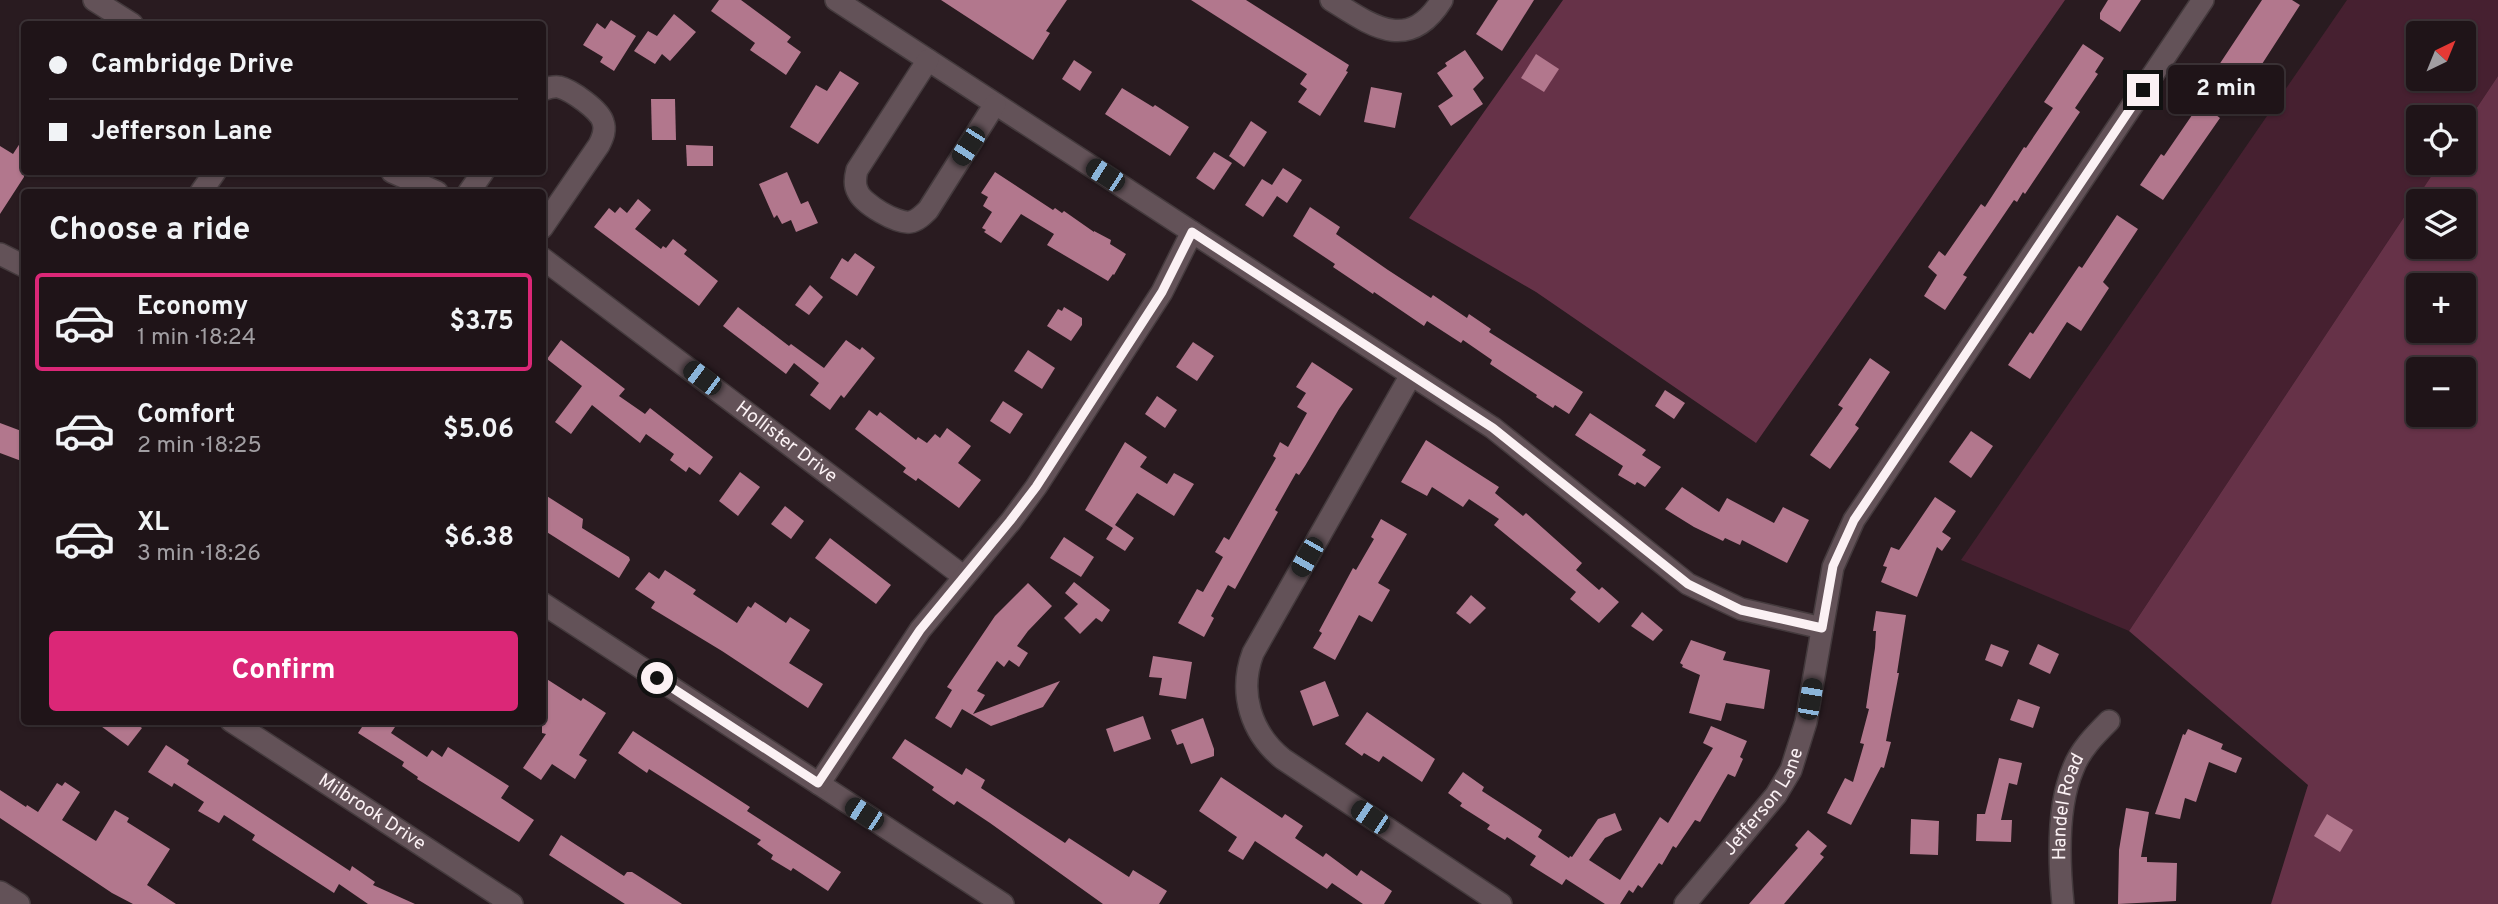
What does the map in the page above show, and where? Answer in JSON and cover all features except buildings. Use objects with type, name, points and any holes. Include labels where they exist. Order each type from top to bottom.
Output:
[{"type":"street","points":[[94,0],[127,21]]},
{"type":"street","points":[[836,0],[1507,438],[1688,584],[1741,610],[1822,628]]},
{"type":"street","points":[[1331,0],[1372,26],[1396,32],[1419,26],[1442,0]]},
{"type":"street","name":"Jefferson Lane","points":[[1685,904],[1776,795],[1791,770],[1806,722],[1833,566],[1854,520],[2203,0]]},
{"type":"street","points":[[928,60],[858,170],[855,179],[857,190],[867,202],[897,221],[909,222],[920,217],[928,210],[995,104]]},
{"type":"street","points":[[546,89],[554,87],[570,92],[597,111],[603,120],[604,129],[599,145],[546,222]]},
{"type":"street","points":[[399,175],[430,189]]},
{"type":"street","points":[[818,783],[920,630],[1036,487],[1162,292],[1192,232]]},
{"type":"street","points":[[0,254],[21,264]]},
{"type":"street","name":"Hollister Drive","points":[[546,261],[963,576]]},
{"type":"street","points":[[1411,375],[1253,653],[1247,675],[1248,704],[1260,734],[1283,759],[1501,904]]},
{"type":"street","points":[[546,606],[1003,904]]},
{"type":"street","name":"Handel Road","points":[[2063,904],[2062,832],[2070,777],[2081,754],[2109,721]]},
{"type":"street","name":"Milbrook Drive","points":[[237,725],[512,904]]},
{"type":"street","points":[[0,892],[19,904]]},
{"type":"shaded area","points":[[1563,0],[2065,0],[1756,443],[1536,292],[1409,218]]},
{"type":"shaded area","points":[[2347,0],[2498,0],[2498,76],[2476,109],[2476,105],[2406,105],[2406,175],[2432,175],[2423,189],[2406,189],[2406,214],[2129,631],[1961,560]]},
{"type":"shaded area","points":[[2498,76],[2498,904],[2271,904],[2308,785],[2129,631],[2406,214],[2406,259],[2476,259],[2476,189],[2423,189],[2432,175],[2476,175],[2476,109]]},
{"type":"route","points":[[657,678],[818,783],[936,608],[1036,487],[1162,292],[1192,232],[1493,428],[1688,584],[1741,610],[1822,628],[1833,566],[1854,520],[2143,90]]}]
